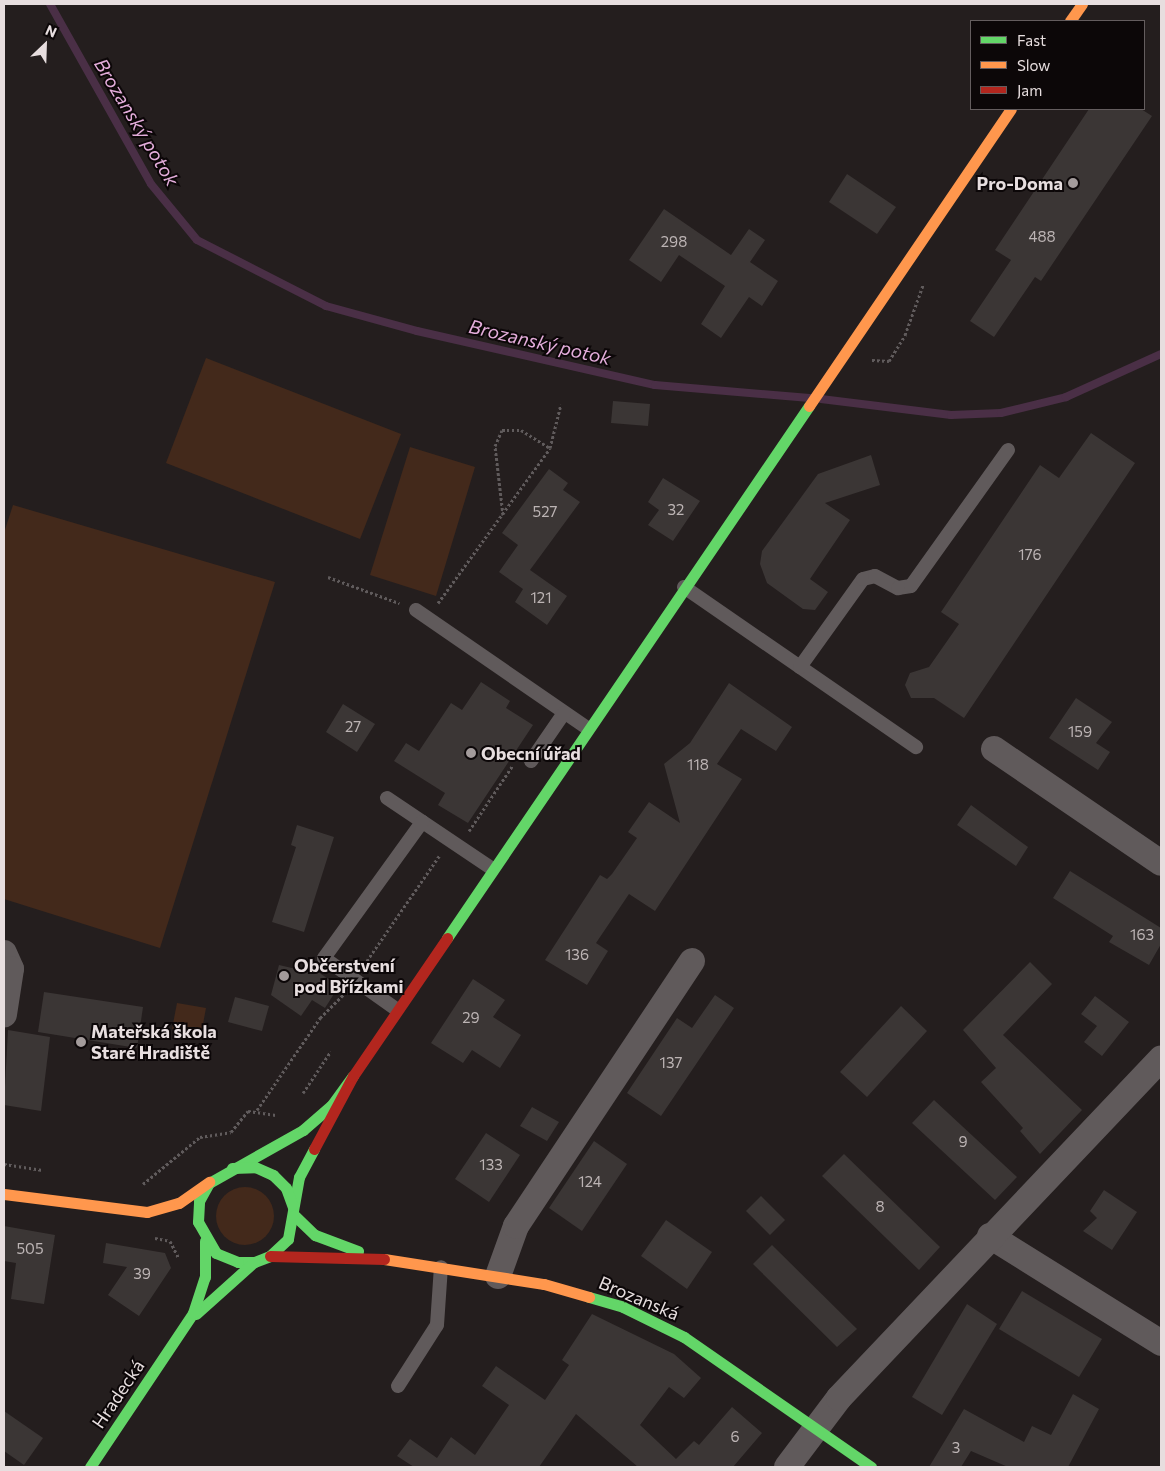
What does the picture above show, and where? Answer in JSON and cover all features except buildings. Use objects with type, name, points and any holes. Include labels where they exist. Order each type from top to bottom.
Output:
[{"type":"main road","points":[[1071,20],[1082,4]]},
{"type":"main road","points":[[104,1209],[158,1210],[179,1203],[221,1173],[303,1130],[331,1106],[586,728],[1010,110]]},
{"type":"main road","points":[[182,1228],[203,1236],[230,1260],[254,1262],[270,1256],[288,1239],[299,1176],[353,1076]]},
{"type":"main road","points":[[203,1236],[199,1201],[221,1173],[255,1167],[273,1175],[286,1188],[294,1210]]},
{"type":"main road","points":[[4,1194],[104,1209],[161,1222]]},
{"type":"main road","name":"Brozanská","points":[[294,1210],[315,1236],[384,1259]]},
{"type":"main road","name":"Hradecká","points":[[175,1341],[200,1293],[206,1268],[203,1236]]},
{"type":"main road","name":"Brozanská","points":[[270,1256],[384,1259],[498,1276],[583,1293],[651,1319],[871,1467]]},
{"type":"main road","name":"Hradecká","points":[[90,1467],[175,1341],[216,1292],[254,1262]]},
{"type":"street","points":[[994,749],[1161,863]]},
{"type":"street","points":[[4,953],[12,969],[4,1014]]},
{"type":"street","points":[[498,1276],[516,1226],[692,961]]},
{"type":"street","points":[[787,1467],[839,1398],[990,1236],[1161,1060]]},
{"type":"street","points":[[990,1236],[1161,1343]]},
{"type":"lane","points":[[800,667],[862,580],[875,576],[898,588],[911,586],[1008,450]]},
{"type":"lane","points":[[684,587],[916,747]]},
{"type":"lane","points":[[421,614],[586,728]]},
{"type":"lane","points":[[531,762],[564,713]]},
{"type":"lane","points":[[387,798],[491,868]]},
{"type":"lane","points":[[396,1009],[324,958],[422,822]]},
{"type":"lane","points":[[398,1386],[437,1325],[441,1267]]},
{"type":"path","points":[[328,577],[421,614],[502,515],[550,448],[561,404]]},
{"type":"path","points":[[502,515],[495,446],[502,430],[521,430],[550,448]]},
{"type":"path","points":[[257,1110],[320,1018],[355,980],[458,830],[466,836],[515,762]]},
{"type":"path","points":[[301,1096],[331,1051]]},
{"type":"path","points":[[150,1237],[170,1241],[182,1265]]},
{"type":"shaded area","points":[[206,358],[401,434],[360,539],[166,463]]},
{"type":"shaded area","points":[[410,447],[475,467],[436,596],[370,575]]},
{"type":"shaded area","points":[[13,505],[275,582],[160,948],[4,899],[4,533]]},
{"type":"shaded area","points":[[177,1003],[206,1008],[201,1035],[172,1029]]},
{"type":"shaded area","points":[[245,1187],[261,1192],[269,1200],[274,1216],[269,1232],[261,1240],[245,1245],[229,1240],[221,1232],[216,1216],[221,1200],[229,1192]]},
{"type":"waterway","name":"Brozanský potok","points":[[50,4],[151,184],[197,240],[326,306],[417,331],[655,385],[809,398]]},
{"type":"waterway","name":"Brozanský potok","points":[[821,399],[951,415],[1001,413],[1066,397],[1161,354]]},
{"type":"traffic: fast","points":[[447,938],[809,406]]},
{"type":"traffic: fast","points":[[314,1149],[299,1177],[288,1239],[270,1256],[254,1262],[238,1262],[216,1253],[198,1222],[199,1201],[209,1183],[303,1130],[331,1106],[353,1076]]},
{"type":"traffic: fast","points":[[232,1168],[255,1167],[273,1175],[286,1188],[293,1207]]},
{"type":"traffic: fast","points":[[294,1215],[315,1235],[358,1251]]},
{"type":"traffic: fast","points":[[90,1467],[193,1313],[205,1277],[205,1241]]},
{"type":"traffic: fast","points":[[196,1314],[254,1262]]},
{"type":"traffic: fast","points":[[589,1297],[623,1307],[684,1337],[871,1467]]},
{"type":"traffic: slow","points":[[1071,20],[1082,4]]},
{"type":"traffic: slow","points":[[809,406],[1010,110]]},
{"type":"traffic: slow","points":[[4,1194],[147,1212],[179,1203],[209,1182]]},
{"type":"traffic: slow","points":[[384,1259],[544,1284],[589,1297]]},
{"type":"traffic: jam","points":[[314,1149],[353,1076],[447,938]]},
{"type":"traffic: jam","points":[[270,1256],[384,1259]]},
{"type":"place","name":"Pro-Doma","points":[[1073,183]]},
{"type":"place","name":"Obecní úřad","points":[[471,753]]},
{"type":"place","name":"Občerstvení pod Břízkami","points":[[284,976]]},
{"type":"place","name":"Mateřská škola Staré Hradiště","points":[[81,1042]]}]
